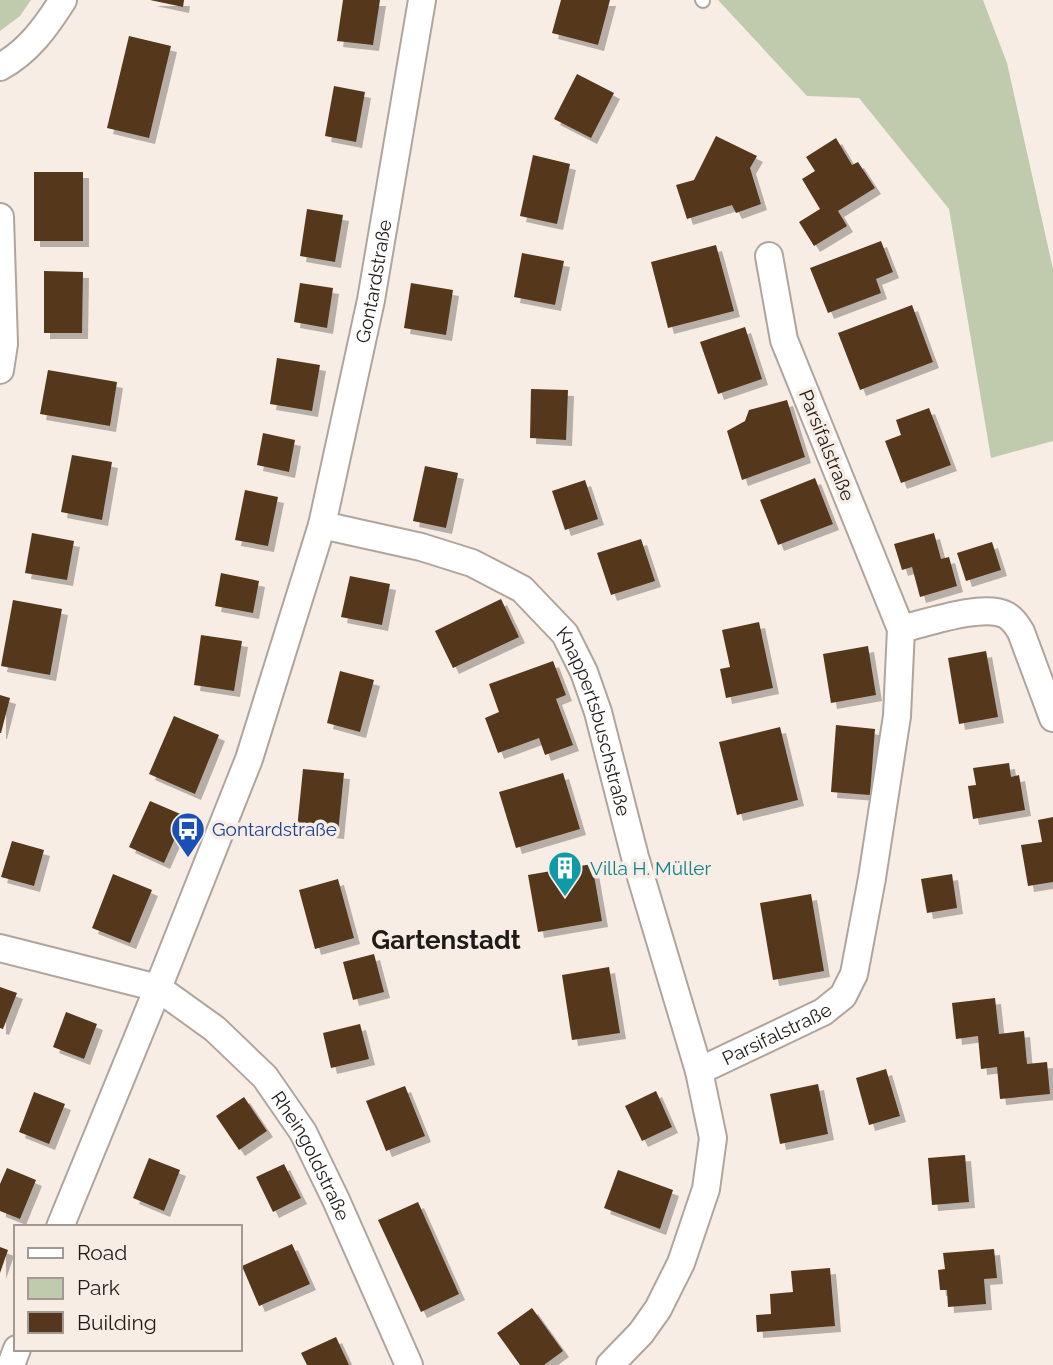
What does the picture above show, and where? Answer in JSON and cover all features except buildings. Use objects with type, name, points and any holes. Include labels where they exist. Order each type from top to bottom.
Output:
[{"type":"street","points":[[0,67],[32,43],[50,22],[63,0]]},
{"type":"street","name":"Gontardstraße","points":[[61,1225],[248,759],[322,525],[371,300],[422,0]]},
{"type":"street","points":[[0,217],[4,344],[0,369]]},
{"type":"street","name":"Parsifalstraße","points":[[610,1365],[641,1333],[658,1309],[681,1263],[706,1189],[713,1138],[699,1071],[823,1012],[843,996],[854,974],[897,716],[901,629],[784,341],[769,256]]},
{"type":"street","name":"Knappertsbuschstraße","points":[[322,525],[421,547],[472,563],[522,589],[565,634],[584,672],[598,712],[635,857],[699,1071]]},
{"type":"street","points":[[901,629],[979,611],[1006,615],[1015,622],[1021,632],[1053,718]]},
{"type":"street","points":[[0,948],[158,988]]},
{"type":"street","name":"Rheingoldstraße","points":[[158,988],[215,1029],[265,1077],[303,1132],[409,1365]]},
{"type":"green space","points":[[0,0],[31,0],[20,16],[0,31]]},
{"type":"green space","points":[[718,0],[983,0],[1007,63],[1053,269],[1053,441],[991,458],[949,209],[859,98],[807,96]]},
{"type":"place","name":"Gontardstraße","points":[[188,859]]},
{"type":"place","name":"Villa H. Müller","points":[[565,898]]},
{"type":"district","name":"Gartenstadt","points":[[446,940]]}]
